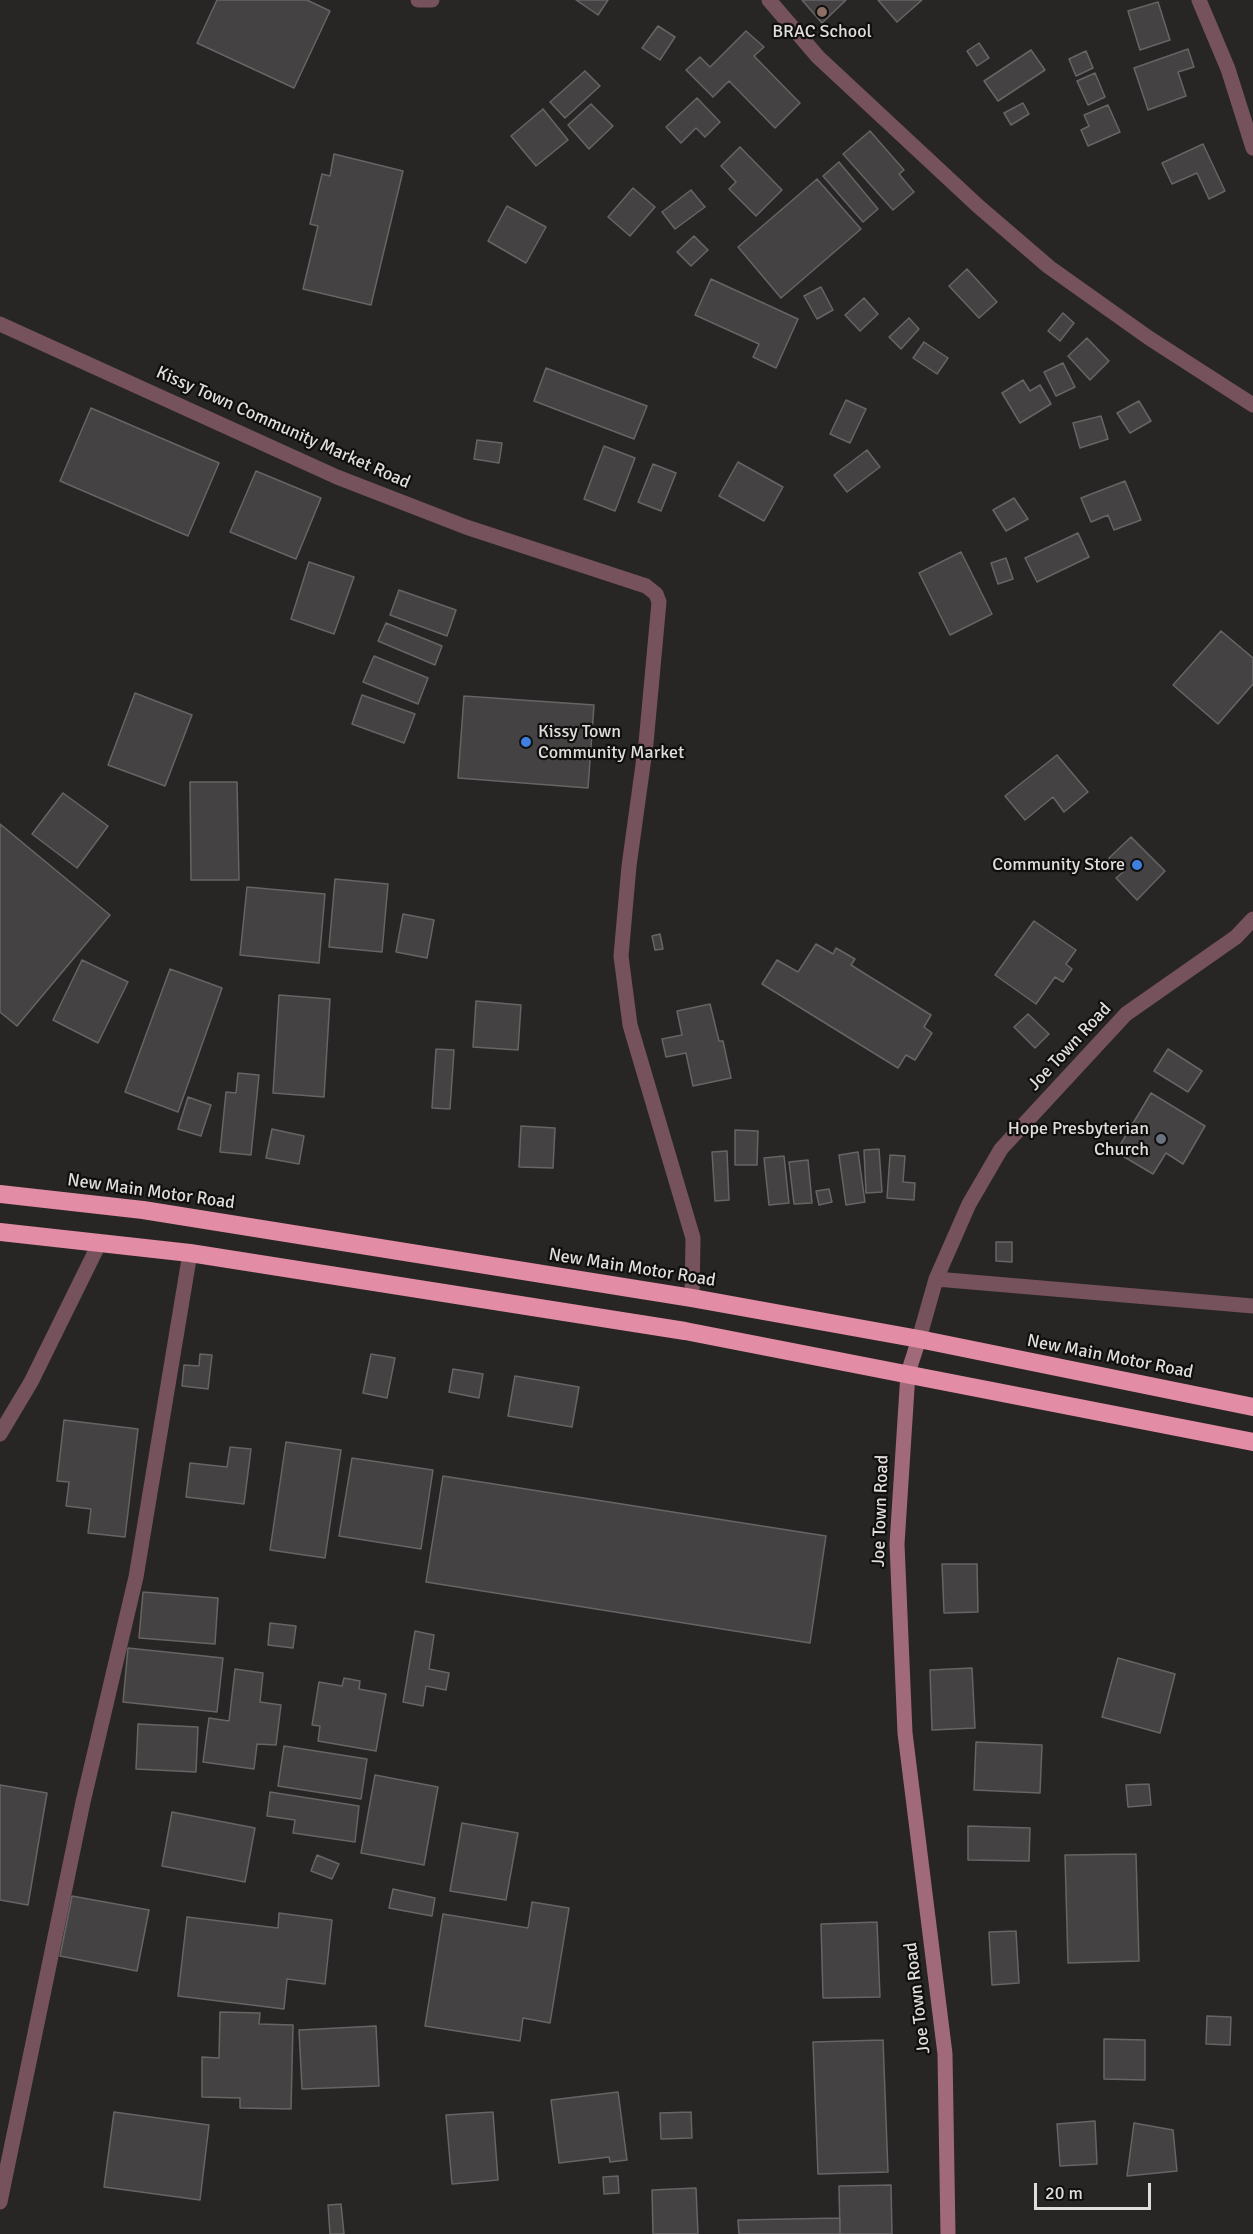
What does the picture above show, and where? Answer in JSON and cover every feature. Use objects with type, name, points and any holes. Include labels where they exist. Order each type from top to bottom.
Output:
[{"type":"highway","name":"New Main Motor Road","points":[[0,1194],[143,1210],[692,1298],[919,1340],[1253,1407]]},
{"type":"highway","points":[[0,1232],[190,1253],[685,1331],[1253,1442]]},
{"type":"street","points":[[418,0],[432,0]]},
{"type":"street","points":[[769,0],[818,57],[978,206],[1049,267],[1149,338],[1253,405]]},
{"type":"street","points":[[1199,0],[1228,69],[1253,148]]},
{"type":"street","name":"Kissy Town Community Market Road","points":[[0,324],[337,477],[465,527],[646,586],[656,594],[659,602],[646,743],[629,866],[621,956],[630,1025],[693,1238],[692,1298]]},
{"type":"street","name":"Joe Town Road","points":[[948,2234],[945,2054],[905,1721],[897,1544],[908,1374],[936,1279],[969,1204],[1002,1149],[1126,1014],[1236,938],[1253,919]]},
{"type":"street","points":[[0,1434],[31,1382],[100,1242]]},
{"type":"street","points":[[0,2202],[82,1802],[136,1577],[190,1253]]},
{"type":"street","points":[[936,1279],[1253,1306]]},
{"type":"building","points":[[217,0],[307,0],[330,11],[294,88],[197,43]]},
{"type":"building","points":[[576,0],[608,0],[598,15]]},
{"type":"building","name":"BRAC School","points":[[802,0],[846,0],[822,23]]},
{"type":"building","name":"BRAC School","points":[[878,0],[922,0],[897,22]]},
{"type":"building","points":[[1158,2],[1170,40],[1140,50],[1128,11]]},
{"type":"building","points":[[658,26],[675,37],[660,60],[642,48]]},
{"type":"building","points":[[746,31],[764,47],[754,56],[800,103],[775,128],[729,81],[713,97],[686,70],[700,57],[710,67]]},
{"type":"building","points":[[979,43],[989,58],[977,66],[967,51]]},
{"type":"building","points":[[1188,49],[1194,67],[1178,72],[1186,96],[1148,110],[1134,68]]},
{"type":"building","points":[[1031,50],[1045,70],[998,101],[984,81]]},
{"type":"building","points":[[1086,51],[1093,68],[1076,76],[1069,59]]},
{"type":"building","points":[[585,71],[600,86],[565,118],[550,102]]},
{"type":"building","points":[[1095,73],[1105,97],[1088,105],[1077,81]]},
{"type":"building","points":[[697,98],[720,122],[705,137],[696,128],[681,143],[666,127]]},
{"type":"building","points":[[1023,103],[1029,114],[1011,125],[1004,113]]},
{"type":"building","points":[[591,104],[613,126],[589,149],[568,125]]},
{"type":"building","points":[[1108,105],[1120,132],[1088,146],[1081,130],[1089,126],[1084,115]]},
{"type":"building","points":[[543,109],[568,140],[536,166],[511,136]]},
{"type":"building","points":[[870,131],[904,170],[899,174],[914,192],[893,210],[843,154]]},
{"type":"building","points":[[1203,144],[1225,191],[1209,199],[1197,173],[1172,184],[1162,163]]},
{"type":"building","points":[[740,147],[782,190],[756,216],[729,189],[736,182],[721,166]]},
{"type":"building","points":[[334,154],[403,171],[371,305],[303,289],[318,226],[310,224],[322,174],[330,176]]},
{"type":"building","points":[[839,162],[878,209],[863,222],[823,176]]},
{"type":"building","points":[[817,179],[861,229],[781,298],[738,247]]},
{"type":"building","points":[[633,188],[655,207],[630,236],[608,217]]},
{"type":"building","points":[[691,190],[705,207],[675,229],[662,212]]},
{"type":"building","points":[[507,206],[546,227],[526,263],[488,241]]},
{"type":"building","points":[[694,236],[708,250],[691,266],[677,252]]},
{"type":"building","points":[[967,269],[997,302],[979,318],[949,286]]},
{"type":"building","points":[[711,279],[798,319],[776,368],[753,357],[759,344],[695,315]]},
{"type":"building","points":[[821,287],[833,310],[817,319],[804,296]]},
{"type":"building","points":[[864,298],[878,314],[860,331],[845,315]]},
{"type":"building","points":[[1063,313],[1074,323],[1060,341],[1048,331]]},
{"type":"building","points":[[909,318],[919,329],[901,349],[889,337]]},
{"type":"building","points":[[1087,338],[1109,361],[1090,380],[1068,356]]},
{"type":"building","points":[[924,342],[948,358],[937,374],[913,358]]},
{"type":"building","points":[[1063,363],[1075,387],[1056,396],[1044,372]]},
{"type":"building","points":[[546,368],[647,406],[634,439],[534,401]]},
{"type":"building","points":[[1023,380],[1030,391],[1040,385],[1051,404],[1020,423],[1002,393]]},
{"type":"building","points":[[846,400],[866,409],[850,443],[830,434]]},
{"type":"building","points":[[1139,401],[1151,421],[1130,433],[1117,413]]},
{"type":"building","points":[[91,408],[219,463],[188,536],[60,481]]},
{"type":"building","points":[[1101,416],[1108,439],[1080,448],[1073,423]]},
{"type":"building","points":[[477,440],[502,443],[499,463],[474,459]]},
{"type":"building","points":[[604,446],[635,458],[615,511],[584,499]]},
{"type":"building","points":[[867,450],[880,467],[847,492],[834,475]]},
{"type":"building","points":[[738,462],[783,487],[764,521],[719,496]]},
{"type":"building","points":[[653,464],[676,473],[661,511],[638,502]]},
{"type":"building","points":[[256,471],[321,498],[296,559],[230,532]]},
{"type":"building","points":[[1125,481],[1141,520],[1114,530],[1108,515],[1091,522],[1081,498]]},
{"type":"building","points":[[1014,498],[1028,519],[1006,531],[993,510]]},
{"type":"building","points":[[1078,533],[1089,557],[1037,582],[1025,558]]},
{"type":"building","points":[[961,552],[992,614],[950,635],[919,573]]},
{"type":"building","points":[[1006,558],[1013,579],[998,584],[991,563]]},
{"type":"building","points":[[309,562],[354,577],[334,634],[291,619]]},
{"type":"building","points":[[399,590],[456,610],[447,636],[390,615]]},
{"type":"building","points":[[386,623],[442,646],[435,665],[378,641]]},
{"type":"building","points":[[1221,631],[1253,658],[1253,684],[1218,724],[1173,685]]},
{"type":"building","points":[[374,656],[428,678],[418,704],[363,682]]},
{"type":"building","points":[[135,693],[192,715],[165,786],[108,765]]},
{"type":"building","points":[[362,695],[415,714],[404,743],[352,724]]},
{"type":"building","name":"Kissy Town Community Market","points":[[464,696],[594,705],[588,788],[458,778]]},
{"type":"building","points":[[1057,755],[1088,792],[1064,812],[1053,797],[1025,820],[1005,796]]},
{"type":"building","points":[[190,782],[237,782],[239,880],[191,880]]},
{"type":"building","points":[[63,793],[108,826],[77,868],[32,834]]},
{"type":"building","points":[[0,824],[110,915],[17,1026],[0,1012]]},
{"type":"building","name":"Community Store","points":[[1131,837],[1165,871],[1137,900],[1116,878],[1123,872],[1109,858]]},
{"type":"building","points":[[335,879],[388,884],[382,952],[329,947]]},
{"type":"building","points":[[247,887],[325,894],[319,963],[240,955]]},
{"type":"building","points":[[403,914],[434,920],[427,958],[396,952]]},
{"type":"building","points":[[1034,921],[1076,950],[1066,964],[1072,969],[1063,982],[1055,977],[1036,1004],[995,975]]},
{"type":"building","points":[[660,934],[663,949],[655,950],[652,936]]},
{"type":"building","points":[[816,944],[833,954],[836,948],[855,959],[851,965],[931,1015],[924,1027],[932,1033],[915,1060],[906,1055],[898,1068],[762,984],[777,960],[798,972]]},
{"type":"building","points":[[82,960],[128,982],[98,1043],[53,1020]]},
{"type":"building","points":[[170,969],[222,988],[178,1112],[125,1092]]},
{"type":"building","points":[[279,995],[330,999],[324,1097],[273,1093]]},
{"type":"building","points":[[476,1001],[521,1005],[518,1050],[473,1047]]},
{"type":"building","points":[[710,1004],[719,1041],[723,1041],[731,1078],[693,1086],[686,1053],[666,1057],[662,1039],[682,1035],[677,1011]]},
{"type":"building","points":[[1028,1014],[1049,1034],[1035,1048],[1014,1027]]},
{"type":"building","points":[[436,1049],[454,1050],[450,1109],[432,1108]]},
{"type":"building","points":[[1168,1049],[1202,1071],[1188,1092],[1154,1071]]},
{"type":"building","points":[[238,1073],[259,1075],[251,1155],[220,1152],[226,1092],[236,1093]]},
{"type":"building","name":"Hope Presbyterian Church","points":[[1151,1093],[1205,1126],[1183,1164],[1166,1153],[1153,1174],[1116,1152]]},
{"type":"building","points":[[188,1097],[211,1105],[201,1136],[178,1129]]},
{"type":"building","points":[[521,1126],[555,1128],[553,1168],[519,1167]]},
{"type":"building","points":[[272,1129],[304,1136],[299,1164],[266,1158]]},
{"type":"building","points":[[735,1130],[758,1131],[757,1165],[735,1165]]},
{"type":"building","points":[[879,1149],[882,1192],[866,1193],[864,1150]]},
{"type":"building","points":[[727,1151],[729,1200],[715,1201],[712,1152]]},
{"type":"building","points":[[858,1152],[865,1202],[846,1205],[839,1155]]},
{"type":"building","points":[[890,1155],[905,1156],[903,1182],[915,1183],[914,1200],[887,1198]]},
{"type":"building","points":[[784,1156],[789,1203],[769,1205],[764,1158]]},
{"type":"building","points":[[808,1160],[812,1203],[794,1204],[789,1162]]},
{"type":"building","points":[[829,1189],[832,1202],[819,1205],[816,1191]]},
{"type":"building","points":[[996,1242],[1012,1242],[1012,1262],[996,1261]]},
{"type":"building","points":[[200,1354],[212,1355],[208,1389],[182,1386],[184,1365],[199,1366]]},
{"type":"building","points":[[371,1354],[395,1358],[387,1398],[363,1393]]},
{"type":"building","points":[[453,1369],[483,1374],[479,1398],[449,1392]]},
{"type":"building","points":[[515,1376],[579,1387],[572,1427],[508,1416]]},
{"type":"building","points":[[64,1420],[138,1429],[125,1537],[88,1533],[91,1509],[66,1506],[69,1482],[57,1481]]},
{"type":"building","points":[[286,1442],[341,1450],[325,1558],[270,1550]]},
{"type":"building","points":[[230,1447],[251,1449],[244,1504],[186,1497],[190,1463],[227,1467]]},
{"type":"building","points":[[352,1458],[433,1470],[421,1549],[339,1536]]},
{"type":"building","points":[[443,1476],[826,1536],[810,1643],[426,1582]]},
{"type":"building","points":[[942,1564],[977,1564],[978,1612],[944,1613]]},
{"type":"building","points":[[143,1592],[218,1598],[215,1644],[139,1638]]},
{"type":"building","points":[[270,1623],[296,1626],[293,1648],[268,1645]]},
{"type":"building","points":[[415,1631],[434,1635],[429,1669],[449,1673],[446,1690],[426,1686],[423,1706],[403,1702]]},
{"type":"building","points":[[128,1648],[223,1658],[217,1712],[123,1702]]},
{"type":"building","points":[[1118,1658],[1175,1674],[1160,1733],[1102,1717]]},
{"type":"building","points":[[972,1668],[975,1728],[932,1730],[930,1670]]},
{"type":"building","points":[[235,1669],[263,1673],[260,1702],[281,1705],[276,1745],[257,1744],[254,1769],[203,1762],[209,1718],[229,1721]]},
{"type":"building","points":[[344,1678],[360,1681],[359,1689],[386,1694],[376,1751],[318,1741],[320,1726],[312,1725],[319,1682],[342,1686]]},
{"type":"building","points":[[138,1724],[198,1727],[196,1772],[136,1769]]},
{"type":"building","points":[[976,1742],[1042,1745],[1040,1793],[974,1790]]},
{"type":"building","points":[[284,1746],[367,1759],[361,1799],[278,1786]]},
{"type":"building","points":[[375,1775],[438,1787],[424,1865],[361,1853]]},
{"type":"building","points":[[1149,1784],[1151,1805],[1128,1807],[1126,1785]]},
{"type":"building","points":[[0,1785],[47,1793],[28,1905],[0,1900]]},
{"type":"building","points":[[270,1792],[359,1806],[355,1842],[293,1833],[295,1820],[267,1816]]},
{"type":"building","points":[[172,1812],[255,1828],[245,1882],[162,1866]]},
{"type":"building","points":[[462,1823],[518,1833],[506,1900],[450,1891]]},
{"type":"building","points":[[968,1826],[1030,1828],[1029,1861],[968,1860]]},
{"type":"building","points":[[1136,1854],[1139,1961],[1068,1963],[1065,1855]]},
{"type":"building","points":[[317,1855],[339,1864],[332,1879],[311,1871]]},
{"type":"building","points":[[393,1889],[435,1898],[432,1916],[389,1908]]},
{"type":"building","points":[[72,1896],[149,1910],[137,1971],[60,1956]]},
{"type":"building","points":[[532,1902],[569,1908],[550,2023],[523,2018],[520,2041],[425,2026],[443,1914],[528,1928]]},
{"type":"building","points":[[279,1913],[332,1920],[325,1984],[287,1979],[284,2009],[178,1996],[187,1917],[278,1928]]},
{"type":"building","points":[[877,1922],[880,1997],[823,1998],[821,1924]]},
{"type":"building","points":[[1016,1931],[1019,1983],[992,1985],[989,1932]]},
{"type":"building","points":[[220,2012],[260,2013],[259,2024],[293,2025],[291,2109],[240,2108],[240,2098],[202,2097],[202,2057],[219,2058]]},
{"type":"building","points":[[1207,2016],[1231,2017],[1230,2045],[1206,2044]]},
{"type":"building","points":[[376,2026],[379,2086],[302,2089],[299,2030]]},
{"type":"building","points":[[1104,2039],[1145,2040],[1145,2080],[1104,2079]]},
{"type":"building","points":[[883,2040],[888,2172],[818,2174],[813,2042]]},
{"type":"building","points":[[618,2092],[627,2160],[610,2162],[609,2157],[559,2163],[551,2100]]},
{"type":"building","points":[[114,2112],[209,2125],[200,2200],[104,2187]]},
{"type":"building","points":[[493,2112],[498,2180],[452,2184],[446,2115]]},
{"type":"building","points":[[691,2112],[692,2138],[661,2139],[660,2113]]},
{"type":"building","points":[[1095,2121],[1097,2164],[1060,2166],[1057,2124]]},
{"type":"building","points":[[1134,2123],[1173,2130],[1177,2171],[1127,2176]]},
{"type":"building","points":[[618,2176],[619,2193],[604,2194],[603,2177]]},
{"type":"building","points":[[891,2185],[892,2234],[840,2234],[839,2186]]},
{"type":"building","points":[[696,2188],[698,2234],[653,2234],[652,2190]]},
{"type":"building","points":[[341,2204],[344,2234],[330,2234],[328,2205]]},
{"type":"building","points":[[840,2218],[840,2234],[739,2234],[738,2220]]},
{"type":"place","name":"BRAC School","points":[[822,12]]},
{"type":"place","name":"Kissy Town Community Market","points":[[526,742]]},
{"type":"place","name":"Community Store","points":[[1137,865]]},
{"type":"place","name":"Hope Presbyterian Church","points":[[1161,1139]]}]
